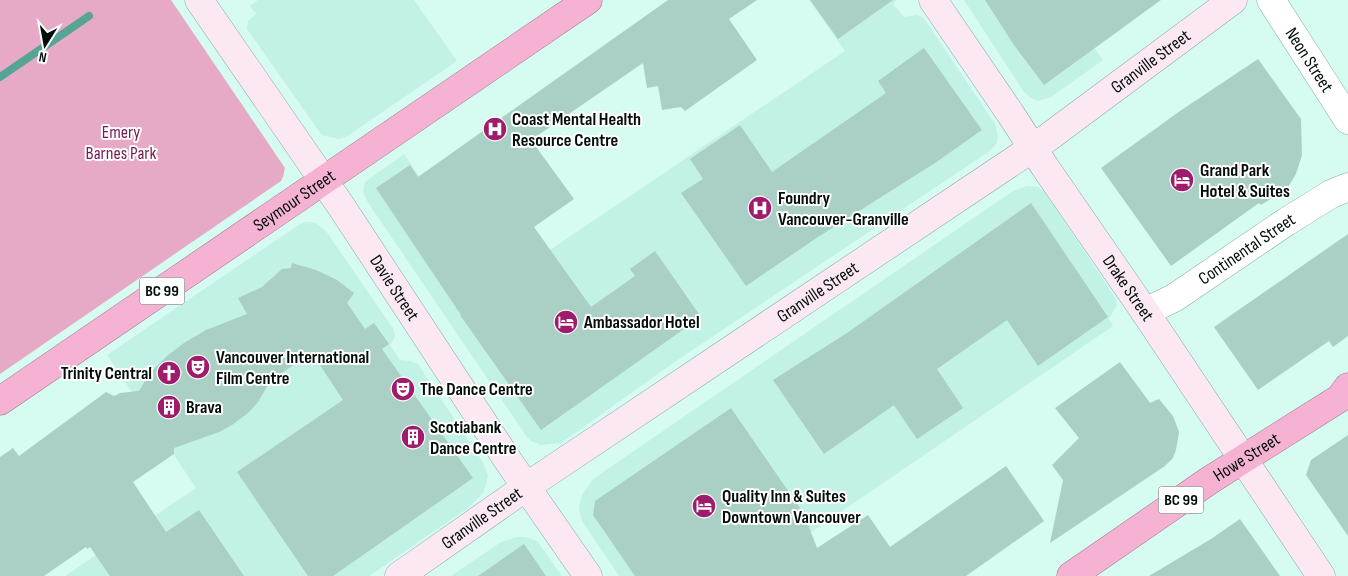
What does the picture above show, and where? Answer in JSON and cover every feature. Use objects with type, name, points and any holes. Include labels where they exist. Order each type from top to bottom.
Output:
[{"type":"highway","name":"Seymour Street","points":[[0,401],[588,0]]},
{"type":"highway","name":"Howe Street","points":[[1071,576],[1243,459],[1345,394]]},
{"type":"main road","name":"Davie Street","points":[[200,0],[323,180],[526,487],[588,576]]},
{"type":"main road","name":"Drake Street","points":[[933,0],[1145,312],[1321,576]]},
{"type":"main road","name":"Granville Street","points":[[399,576],[526,487],[1033,148],[1233,0]]},
{"type":"street","name":"Neon Street","points":[[1271,0],[1348,120]]},
{"type":"street","name":"Continental Street","points":[[1145,312],[1174,298],[1286,222],[1331,194],[1348,187]]},
{"type":"shaded area","points":[[258,0],[414,0],[457,61],[346,137],[339,139],[325,136],[321,134],[247,29],[248,21],[256,14],[250,6]]},
{"type":"shaded area","points":[[809,0],[897,0],[893,4],[904,17],[917,15],[923,17],[995,124],[998,136],[997,143],[990,151],[676,361],[561,443],[541,445],[531,441],[367,201],[363,192],[365,182],[404,154],[495,287],[845,51]]},
{"type":"shaded area","points":[[964,0],[1059,0],[1103,60],[1051,97],[1038,101],[1031,98],[1024,92]]},
{"type":"shaded area","points":[[1027,186],[1038,187],[1044,191],[1116,299],[1117,305],[1109,319],[1113,326],[747,576],[619,576],[582,521],[580,514],[579,506],[582,495],[593,479],[1013,191]]},
{"type":"shaded area","points":[[305,222],[317,224],[326,231],[394,330],[395,337],[390,345],[400,360],[418,364],[484,464],[488,476],[484,492],[468,508],[369,576],[65,576],[196,488],[107,355]]},
{"type":"shaded area","points":[[517,537],[525,537],[537,541],[562,576],[451,576],[501,542]]},
{"type":"green space","name":"Emery Barnes Park","points":[[0,0],[171,0],[285,168],[281,181],[0,374]]},
{"type":"building","points":[[668,0],[757,0],[729,19],[757,60],[685,111],[681,107],[662,110],[658,86],[647,88],[643,63],[531,140],[574,199],[534,227],[591,307],[635,276],[630,269],[655,251],[701,317],[541,430],[460,315],[376,188],[410,165],[418,177]]},
{"type":"building","points":[[810,0],[893,0],[838,39]]},
{"type":"building","points":[[985,0],[1161,0],[1044,85],[1014,45]]},
{"type":"building","points":[[924,48],[982,130],[935,163],[818,237],[746,286],[681,193],[703,179],[690,159],[740,125],[772,172],[886,93],[878,81]]},
{"type":"building","points":[[1258,59],[1301,119],[1302,155],[1296,174],[1288,187],[1261,205],[1259,203],[1171,266],[1101,168],[1180,111]]},
{"type":"building","points":[[1031,203],[1108,317],[1038,366],[1007,320],[937,369],[963,408],[917,439],[894,405],[824,454],[773,380],[847,333]]},
{"type":"building","points":[[1348,234],[1348,336],[1333,347],[1329,341],[1258,390],[1214,327]]},
{"type":"building","points":[[292,263],[316,270],[337,280],[354,293],[347,303],[365,329],[374,323],[389,344],[382,349],[473,478],[333,576],[308,576],[237,472],[343,400],[312,353],[271,380],[258,402],[248,413],[232,425],[219,432],[174,448],[174,454],[133,482],[166,532],[199,510],[244,576],[110,576],[90,547],[87,549],[86,547],[44,576],[0,576],[0,457],[13,448],[19,456],[106,392],[114,396],[120,393],[139,391],[149,374],[167,356],[184,343],[206,330],[247,314],[238,298],[262,287],[282,269],[291,268]]},
{"type":"building","points":[[1120,362],[1150,403],[1159,399],[1173,416],[1179,432],[1173,458],[1165,466],[1050,543],[1063,480],[1052,465],[1079,438],[1055,408]]},
{"type":"building","points":[[731,408],[804,514],[817,548],[868,515],[890,547],[1006,466],[1044,521],[966,576],[635,576],[593,515],[595,501]]},
{"type":"building","points":[[1348,435],[1348,536],[1306,475],[1311,460]]},
{"type":"building","points":[[1240,519],[1280,576],[1149,576],[1211,539]]},
{"type":"building","points":[[524,544],[546,576],[478,576]]},
{"type":"waterway","points":[[0,77],[89,16]]},
{"type":"place","name":"Coast Mental Health Resource Centre","points":[[495,129]]},
{"type":"place","name":"Grand Park Hotel & Suites","points":[[1182,180]]},
{"type":"place","name":"Foundry Vancouver-Granville","points":[[760,208]]},
{"type":"place","name":"Ambassador Hotel","points":[[566,322]]},
{"type":"place","name":"Vancouver International Film Centre","points":[[198,367]]},
{"type":"place","name":"Trinity Central","points":[[169,373]]},
{"type":"place","name":"The Dance Centre","points":[[403,389]]},
{"type":"place","name":"Brava","points":[[169,407]]},
{"type":"place","name":"Scotiabank Dance Centre","points":[[413,437]]},
{"type":"place","name":"Quality Inn & Suites Downtown Vancouver","points":[[704,506]]}]
